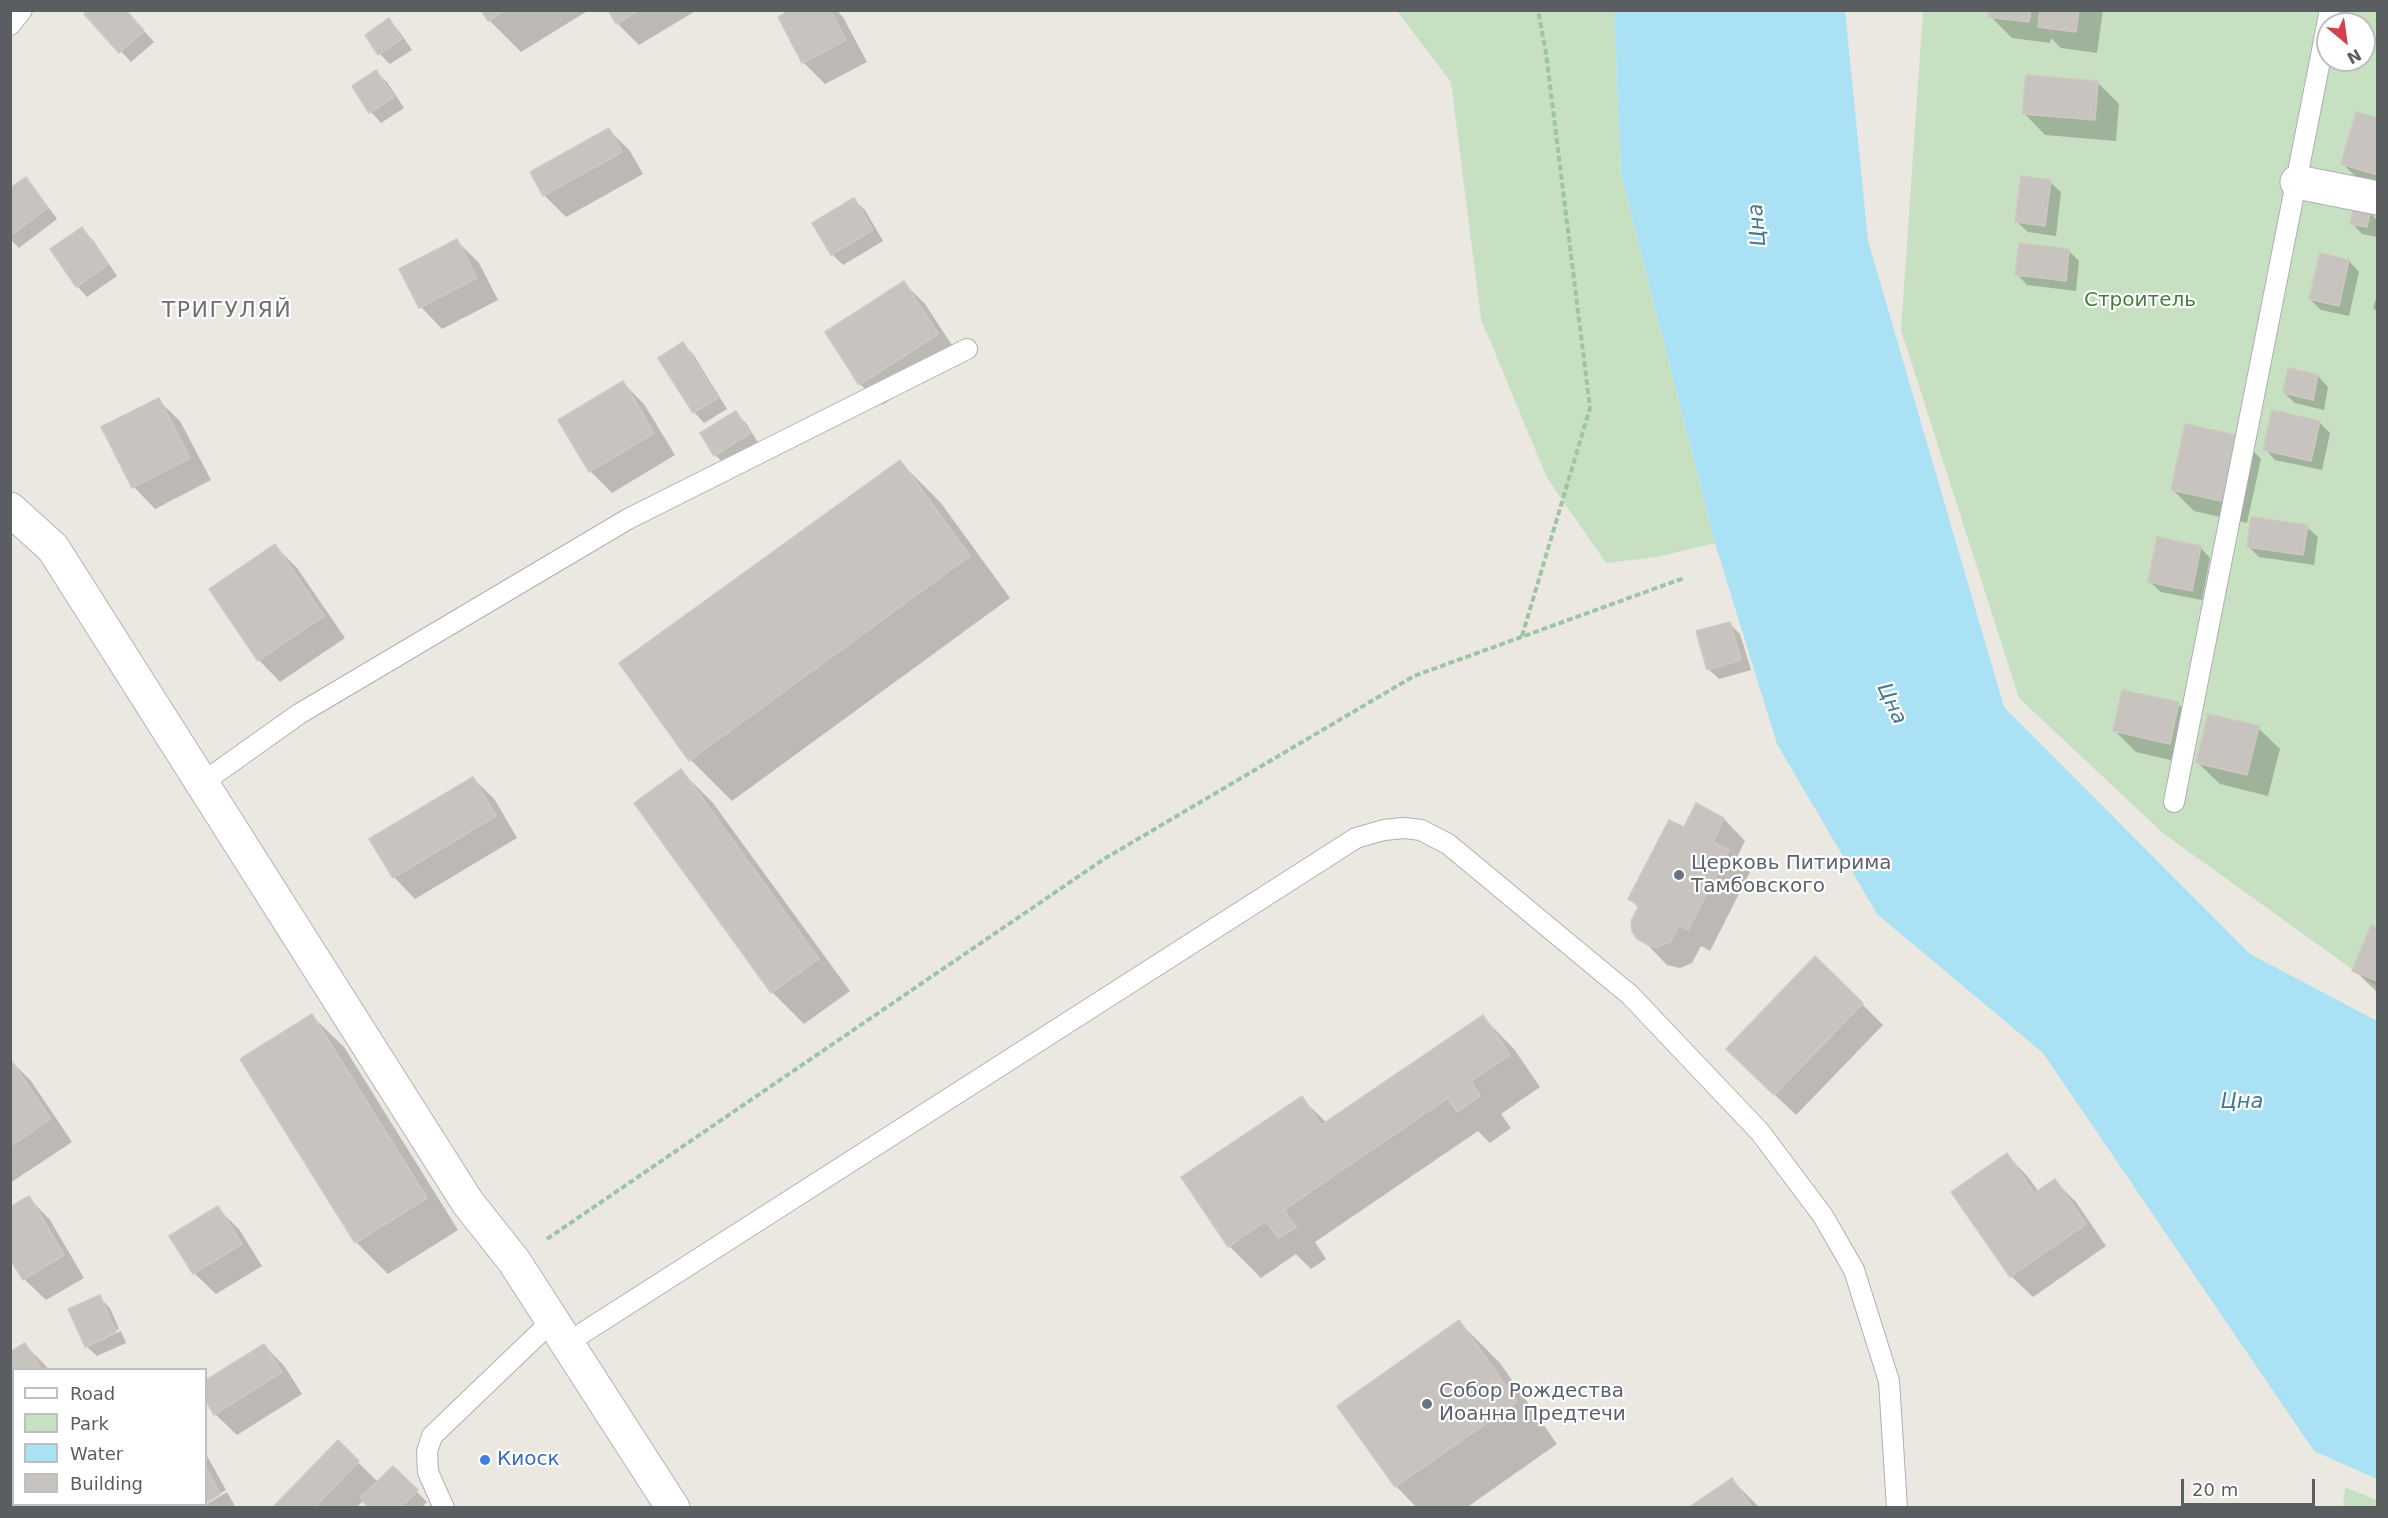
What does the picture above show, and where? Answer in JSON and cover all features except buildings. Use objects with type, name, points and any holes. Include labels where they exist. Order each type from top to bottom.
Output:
[{"type":"street","points":[[2297,182],[2378,198]]},
{"type":"street","points":[[10,509],[53,548],[468,1203],[514,1261],[673,1508]]},
{"type":"lane","points":[[10,26],[22,10]]},
{"type":"lane","points":[[2174,802],[2330,10]]},
{"type":"lane","points":[[202,783],[299,714],[627,519],[968,349]]},
{"type":"lane","points":[[444,1508],[428,1472],[427,1452],[432,1437],[560,1332],[1356,838],[1384,830],[1404,828],[1421,830],[1448,844],[1630,995],[1760,1132],[1823,1216],[1854,1270],[1889,1380],[1898,1508]]},
{"type":"path","points":[[1522,637],[1590,408],[1546,54],[1538,10]]},
{"type":"path","points":[[514,1261],[1104,859],[1414,676],[1684,578]]},
{"type":"green space","points":[[1397,11],[1614,11],[1621,174],[1715,543],[1657,557],[1606,563],[1547,478],[1481,319],[1451,82]]},
{"type":"green space","name":"Строитель","points":[[1923,11],[2377,11],[2377,987],[2164,834],[2019,698],[1901,330]]},
{"type":"green space","points":[[2345,1487],[2377,1500],[2377,1507],[2343,1507]]},
{"type":"water","name":"Цна","points":[[1614,11],[1845,11],[1868,241],[2004,707],[2250,954],[2377,1021],[2377,1479],[2314,1451],[2043,1053],[1877,914],[1777,744],[1715,543],[1621,174]]},
{"type":"place","name":"Церковь Питирима Тамбовского","points":[[1679,875]]},
{"type":"place","name":"Собор Рождества Иоанна Предтечи","points":[[1427,1404]]},
{"type":"place","name":"Киоск","points":[[485,1460]]},
{"type":"district","name":"ТРИГУЛЯЙ","points":[[227,311]]}]
